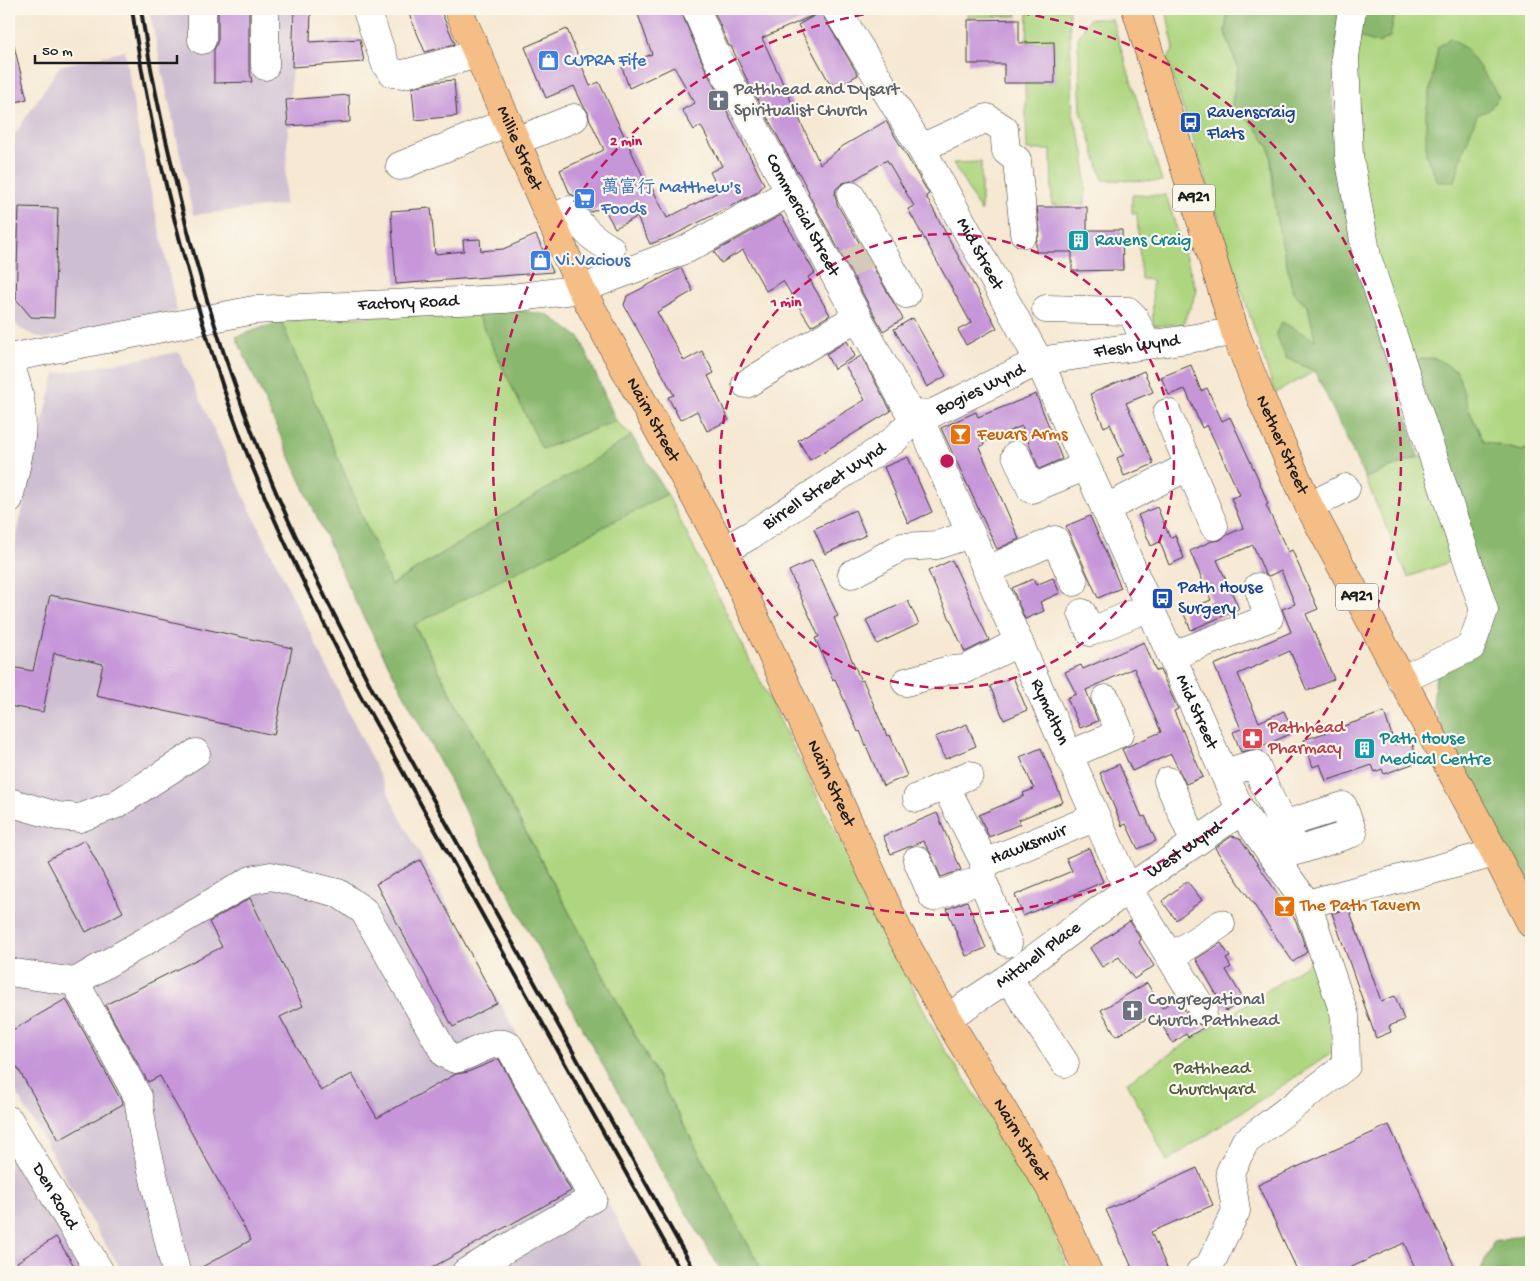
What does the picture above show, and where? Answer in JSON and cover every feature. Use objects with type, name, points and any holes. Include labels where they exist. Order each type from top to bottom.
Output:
[{"type":"main road","name":"Millie Street","points":[[458,9],[581,289]]},
{"type":"main road","name":"Nether Street","points":[[1136,9],[1235,332],[1261,398],[1309,506],[1495,853]]},
{"type":"main road","name":"Nairn Street","points":[[581,289],[724,550],[898,930],[948,1018],[1050,1188],[1088,1272]]},
{"type":"main road","name":"A921","points":[[1495,853],[1531,924]]},
{"type":"street","points":[[202,9],[202,40]]},
{"type":"street","points":[[265,9],[265,66]]},
{"type":"street","name":"Commercial Street","points":[[696,9],[717,58],[790,192],[857,260],[857,317],[907,408],[918,415]]},
{"type":"street","name":"Mid Street","points":[[836,9],[921,148],[1039,360],[1241,811],[1307,904],[1345,1016],[1346,1066],[1245,1142],[1230,1172],[1236,1210],[1207,1271]]},
{"type":"street","points":[[1352,9],[1345,57],[1349,156],[1367,257],[1484,610],[1471,647],[1402,680]]},
{"type":"street","points":[[368,14],[386,66],[393,73],[404,74],[478,54]]},
{"type":"street","points":[[400,166],[512,131],[574,118]]},
{"type":"street","points":[[921,148],[988,118],[1004,129],[1006,150],[1017,160],[1024,233]]},
{"type":"street","name":"Factory Road","points":[[9,358],[254,310],[505,298],[581,289],[686,249],[790,192]]},
{"type":"street","points":[[851,196],[857,260],[906,294]]},
{"type":"street","points":[[550,219],[570,210],[577,222],[591,238],[611,249]]},
{"type":"street","points":[[1046,309],[1128,311],[1134,317],[1147,345]]},
{"type":"street","points":[[746,384],[857,317]]},
{"type":"street","name":"Flesh Wynd","points":[[1039,360],[1235,332]]},
{"type":"street","name":"Bogies Wynd","points":[[918,415],[933,413],[1039,360]]},
{"type":"street","points":[[9,361],[20,396],[23,423],[20,448],[9,499]]},
{"type":"street","points":[[1167,413],[1214,526]]},
{"type":"street","name":"Birrell Street Wynd","points":[[724,550],[751,535],[893,441],[918,415]]},
{"type":"street","name":"Rymalton","points":[[918,415],[1128,889],[1203,1010]]},
{"type":"street","points":[[1016,455],[1031,489],[1086,466]]},
{"type":"street","points":[[1106,509],[1189,466]]},
{"type":"street","points":[[1309,506],[1346,488]]},
{"type":"street","points":[[852,574],[902,547],[936,545],[971,534]]},
{"type":"street","points":[[988,570],[1055,540],[1074,582]]},
{"type":"street","points":[[1171,656],[1270,618],[1258,586]]},
{"type":"street","points":[[1082,613],[1090,632],[1149,606]]},
{"type":"street","points":[[906,682],[948,670],[966,669],[1019,642]]},
{"type":"street","points":[[1069,755],[1120,733],[1106,699]]},
{"type":"street","points":[[9,802],[57,816],[80,818],[117,804],[196,753]]},
{"type":"street","points":[[1224,773],[1255,764],[1282,825]]},
{"type":"street","points":[[1168,780],[1195,843]]},
{"type":"street","name":"Hawksmuir","points":[[917,798],[957,781],[983,871],[1096,817]]},
{"type":"street","name":"West Wynd","points":[[1128,889],[1241,811]]},
{"type":"street","points":[[1307,904],[1495,853]]},
{"type":"street","points":[[917,860],[932,897],[983,871],[1008,943]]},
{"type":"street","points":[[9,972],[75,982],[251,880],[271,876],[338,893],[364,911],[445,1054],[455,1059],[463,1058],[494,1043],[502,1042],[509,1046],[593,1198],[466,1272]]},
{"type":"street","name":"Mitchell Place","points":[[948,1018],[1008,978],[1128,889]]},
{"type":"street","points":[[1170,957],[1221,924]]},
{"type":"street","points":[[1008,978],[1065,1063]]},
{"type":"street","points":[[75,982],[138,1097],[143,1132],[176,1272]]},
{"type":"street","name":"Den Road","points":[[9,1120],[100,1272]]},
{"type":"shaded area","points":[[149,9],[295,9],[284,205],[193,215]]},
{"type":"shaded area","points":[[125,51],[137,126],[177,311],[43,339],[20,329],[9,315],[9,143],[60,66]]},
{"type":"shaded area","points":[[179,352],[248,505],[400,817],[645,1272],[123,1272],[89,1218],[9,1080],[9,573],[32,464],[55,374]]},
{"type":"shaded area","points":[[9,1145],[84,1272],[9,1272]]},
{"type":"green space","points":[[967,9],[1016,9],[1017,16],[967,17]]},
{"type":"green space","points":[[1028,9],[1069,9],[1073,114],[1085,155],[1085,204],[1052,205],[1051,150],[1027,150],[1025,83],[1055,82],[1054,42],[1027,43]]},
{"type":"green space","points":[[1166,9],[1228,9],[1225,32],[1238,68],[1232,104],[1257,129],[1270,149],[1276,216],[1293,292],[1308,306],[1316,341],[1282,322],[1286,358],[1315,371],[1275,393],[1167,59],[1174,49]]},
{"type":"green space","points":[[1228,9],[1341,9],[1332,94],[1339,180],[1418,456],[1365,478],[1315,371],[1286,358],[1276,333],[1282,322],[1315,340],[1308,306],[1293,292],[1276,216],[1270,149],[1257,129],[1232,104],[1238,68],[1225,32]]},
{"type":"green space","points":[[1352,9],[1519,9],[1531,15],[1531,447],[1522,451],[1484,442],[1469,410],[1450,484],[1466,556],[1408,577],[1365,478],[1432,452],[1367,257]]},
{"type":"green space","points":[[1358,9],[1396,9],[1390,37],[1379,43],[1358,37]]},
{"type":"green space","points":[[1089,19],[1112,19],[1162,181],[1103,180],[1081,110],[1078,38]]},
{"type":"green space","points":[[1450,38],[1466,49],[1499,97],[1489,110],[1477,115],[1463,152],[1455,182],[1438,182],[1426,155],[1426,113],[1438,47]]},
{"type":"green space","points":[[981,162],[981,212],[953,163]]},
{"type":"green space","points":[[1132,195],[1166,195],[1197,292],[1183,324],[1153,326],[1152,280],[1141,279],[1137,213],[1132,213]]},
{"type":"green space","points":[[511,309],[548,315],[580,338],[616,421],[542,449],[476,312]]},
{"type":"green space","points":[[476,312],[542,449],[616,421],[632,436],[391,585],[281,321]]},
{"type":"green space","points":[[281,321],[391,585],[632,436],[667,494],[414,625],[763,1272],[722,1272],[667,1181],[527,928],[354,599],[236,337]]},
{"type":"green space","points":[[1435,358],[1457,371],[1469,410],[1484,442],[1522,451],[1531,447],[1531,897],[1453,751],[1433,706],[1436,673],[1483,646],[1450,484],[1416,359]]},
{"type":"green space","points":[[667,494],[940,1042],[1005,1139],[1046,1212],[1069,1272],[763,1272],[414,624]]},
{"type":"green space","name":"Pathhead Churchyard","points":[[1320,956],[1338,1049],[1167,1161],[1127,1082]]},
{"type":"green space","points":[[1531,1233],[1531,1272],[1480,1272],[1494,1241]]},
{"type":"building","points":[[218,9],[249,9],[249,66],[252,82],[214,83],[214,50],[218,40]]},
{"type":"building","points":[[294,9],[311,9],[310,42],[360,39],[364,62],[292,67]]},
{"type":"building","points":[[407,9],[440,9],[455,44],[425,52]]},
{"type":"building","points":[[636,9],[680,9],[703,64],[764,184],[758,192],[670,237],[650,244],[637,217],[615,228],[603,207],[591,212],[578,197],[570,194],[560,170],[604,150],[588,112],[574,86],[546,98],[525,47],[567,29],[590,86],[599,82],[649,189],[652,188],[667,218],[720,191],[710,172],[722,166],[701,126],[694,130],[682,110],[695,103],[674,67],[629,88],[622,67],[652,54]]},
{"type":"building","points":[[713,9],[820,9],[821,12],[762,38],[820,164],[843,146],[886,121],[929,194],[926,196],[997,328],[966,345],[958,330],[971,323],[908,209],[914,206],[887,160],[852,181],[843,183],[836,189],[835,195],[837,204],[903,319],[883,331],[798,171],[748,82],[731,46],[729,46]]},
{"type":"building","points":[[821,12],[858,75],[834,88],[798,25]]},
{"type":"building","points":[[1019,19],[1019,43],[1054,42],[1055,83],[1004,83],[1004,64],[968,64],[968,20]]},
{"type":"building","points":[[14,46],[27,99],[9,104],[9,47]]},
{"type":"building","points":[[454,80],[457,116],[415,120],[412,88],[434,82]]},
{"type":"building","points":[[349,95],[350,122],[288,126],[286,100]]},
{"type":"building","points":[[19,207],[58,208],[54,318],[31,317],[16,299]]},
{"type":"building","name":"Ravens Craig","points":[[1037,207],[1087,207],[1087,230],[1122,230],[1123,270],[1072,271],[1072,252],[1036,252],[1036,242],[1040,232]]},
{"type":"building","points":[[431,208],[435,254],[464,251],[463,240],[480,239],[481,251],[503,249],[536,235],[553,272],[396,284],[391,211]]},
{"type":"building","points":[[781,215],[815,273],[808,277],[830,315],[811,326],[783,281],[766,291],[743,250],[721,263],[714,252]]},
{"type":"building","points":[[681,268],[693,291],[657,312],[684,361],[702,351],[714,373],[708,376],[729,420],[707,431],[697,411],[680,420],[668,397],[674,395],[624,305],[627,296]]},
{"type":"building","points":[[913,318],[946,376],[927,387],[894,329]]},
{"type":"building","points":[[847,341],[855,356],[834,369],[826,354]]},
{"type":"building","points":[[861,356],[891,411],[810,460],[798,440],[865,400],[845,365]]},
{"type":"building","points":[[1191,365],[1201,391],[1207,388],[1222,421],[1230,417],[1257,476],[1268,504],[1266,505],[1288,552],[1292,550],[1318,609],[1306,614],[1334,679],[1307,691],[1290,651],[1238,674],[1259,722],[1284,711],[1293,733],[1255,749],[1241,752],[1233,732],[1241,729],[1214,665],[1291,632],[1282,609],[1295,604],[1281,570],[1269,576],[1265,574],[1253,545],[1217,560],[1239,609],[1191,630],[1183,612],[1211,600],[1190,551],[1212,541],[1220,540],[1243,528],[1231,498],[1240,495],[1207,425],[1202,428],[1185,389],[1169,395],[1161,377]]},
{"type":"building","points":[[1144,371],[1153,392],[1126,403],[1154,464],[1124,476],[1117,458],[1124,455],[1110,424],[1104,427],[1090,394]]},
{"type":"building","points":[[1036,394],[1062,459],[1039,469],[1022,426],[983,442],[984,445],[979,447],[1019,539],[997,549],[941,428],[976,412],[978,417]]},
{"type":"building","points":[[908,457],[932,512],[908,523],[884,467]]},
{"type":"building","points":[[1157,507],[1170,538],[1175,535],[1184,558],[1169,565],[1160,542],[1151,546],[1138,515]]},
{"type":"building","points":[[855,510],[866,535],[825,554],[814,529]]},
{"type":"building","points":[[1090,516],[1121,588],[1098,598],[1066,526]]},
{"type":"building","points":[[812,560],[838,616],[834,618],[861,681],[863,680],[887,736],[890,735],[907,776],[883,786],[860,731],[858,732],[835,679],[833,680],[815,638],[819,637],[789,571]]},
{"type":"building","points":[[952,560],[989,640],[965,652],[928,571]]},
{"type":"building","points":[[1053,578],[1060,593],[1040,602],[1044,611],[1025,619],[1012,588],[1033,579],[1036,585]]},
{"type":"building","points":[[50,595],[292,648],[274,735],[96,696],[103,664],[54,653],[43,712],[9,706],[11,667],[33,671]]},
{"type":"building","points":[[908,601],[919,624],[877,644],[866,620]]},
{"type":"building","points":[[1144,642],[1156,671],[1160,670],[1178,709],[1174,711],[1203,777],[1186,784],[1171,754],[1132,771],[1122,749],[1161,732],[1134,668],[1086,690],[1098,721],[1080,728],[1067,698],[1076,694],[1065,672],[1081,665],[1083,669]]},
{"type":"building","points":[[1013,677],[1027,710],[1004,720],[990,686]]},
{"type":"building","name":"Path House Medical Centre","points":[[1384,712],[1395,745],[1411,739],[1418,762],[1384,774],[1382,769],[1375,772],[1372,765],[1326,781],[1320,764],[1313,767],[1304,740]]},
{"type":"building","points":[[967,724],[976,746],[945,759],[935,737]]},
{"type":"building","points":[[1041,748],[1063,802],[1018,820],[1020,824],[989,837],[979,815],[1024,796],[1023,793],[1034,789],[1020,757]]},
{"type":"building","points":[[1119,764],[1142,817],[1145,816],[1156,841],[1138,849],[1126,824],[1122,826],[1100,773]]},
{"type":"building","points":[[937,813],[961,870],[941,877],[923,841],[891,854],[883,836]]},
{"type":"building","points":[[1232,836],[1240,838],[1296,921],[1307,952],[1293,962],[1215,848]]},
{"type":"building","points":[[85,840],[123,912],[86,932],[47,860]]},
{"type":"building","points":[[1089,848],[1103,882],[1023,916],[1015,895],[1072,871],[1066,858]]},
{"type":"building","points":[[420,860],[497,1003],[453,1027],[376,884]]},
{"type":"building","points":[[1187,881],[1202,900],[1176,920],[1162,901]]},
{"type":"building","points":[[250,898],[303,1006],[280,1017],[321,1091],[352,1074],[377,1118],[456,1074],[468,1072],[499,1059],[571,1191],[424,1272],[193,1272],[251,1240],[160,1076],[148,1082],[105,1005],[222,947],[209,922]]},
{"type":"building","points":[[967,901],[986,948],[966,956],[947,909]]},
{"type":"building","points":[[1349,909],[1381,1001],[1395,996],[1404,1020],[1389,1026],[1391,1032],[1376,1038],[1332,913]]},
{"type":"building","points":[[1130,921],[1141,940],[1139,942],[1154,966],[1134,979],[1119,957],[1102,967],[1090,948]]},
{"type":"building","points":[[1221,943],[1230,957],[1226,959],[1231,967],[1226,970],[1244,1000],[1226,1011],[1196,959]]},
{"type":"building","name":"Congregational Church Pathhead","points":[[1147,983],[1162,1008],[1177,998],[1190,1019],[1203,1028],[1188,1037],[1186,1034],[1173,1043],[1155,1014],[1116,1036],[1101,1010]]},
{"type":"building","points":[[66,999],[123,1104],[59,1140],[9,1053],[9,1032]]},
{"type":"building","points":[[1389,1125],[1457,1272],[1417,1272],[1404,1243],[1341,1272],[1298,1272],[1258,1185]]},
{"type":"building","points":[[1197,1168],[1213,1205],[1151,1232],[1169,1272],[1134,1272],[1106,1210]]},
{"type":"building","points":[[56,1237],[78,1272],[23,1272],[17,1262]]},
{"type":"tunnel","points":[[847,265],[867,254]]},
{"type":"railway","points":[[132,9],[142,73],[155,136],[193,289],[229,405],[273,516],[360,695],[681,1272]]},
{"type":"railway","points":[[141,9],[165,135],[189,238],[241,404],[284,511],[372,689],[695,1272]]},
{"type":"place","name":"CUPRA Fife","points":[[548,61]]},
{"type":"place","name":"Pathhead and Dysart Spiritualist Church","points":[[718,100]]},
{"type":"place","name":"Ravenscraig Flats","points":[[1191,123]]},
{"type":"place","name":"萬富行 Matthew's Foods","points":[[585,198]]},
{"type":"place","name":"Ravens Craig","points":[[1079,241]]},
{"type":"place","name":"Vi.Vacious","points":[[540,261]]},
{"type":"place","name":"Feuars Arms","points":[[961,435]]},
{"type":"place","name":"Path House Surgery","points":[[1162,598]]},
{"type":"place","name":"Pathhead Pharmacy","points":[[1252,738]]},
{"type":"place","name":"Path House Medical Centre","points":[[1364,749]]},
{"type":"place","name":"The Path Tavern","points":[[1284,906]]},
{"type":"place","name":"Congregational Church Pathhead","points":[[1132,1010]]}]
